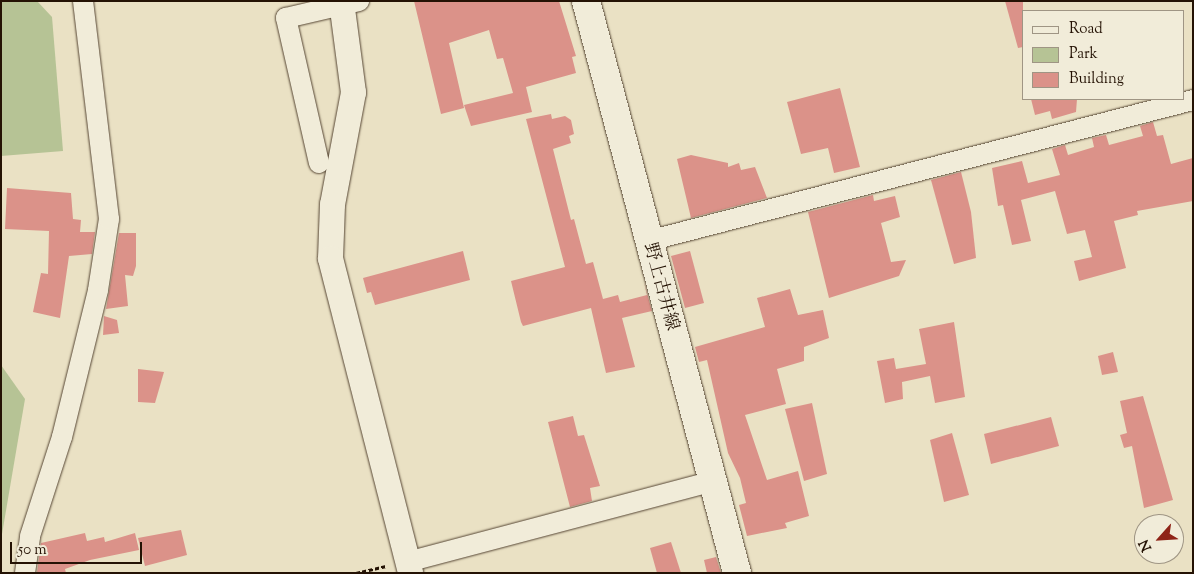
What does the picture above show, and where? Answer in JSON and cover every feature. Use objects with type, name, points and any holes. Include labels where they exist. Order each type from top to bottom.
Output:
[{"type":"main road","name":"野上古井線","points":[[586,1],[737,573]]},
{"type":"street","points":[[24,573],[30,536],[62,437],[98,290],[109,219],[83,1]]},
{"type":"street","points":[[319,163],[286,18],[347,3],[353,92],[332,204],[330,258],[409,567],[713,481]]},
{"type":"street","points":[[648,241],[1193,100]]},
{"type":"path","points":[[356,573],[409,567]]},
{"type":"green space","points":[[1,1],[37,1],[52,17],[63,151],[1,156]]},
{"type":"green space","points":[[1,365],[25,399],[1,540]]},
{"type":"building","points":[[414,1],[559,1],[576,56],[572,57],[576,73],[526,87],[532,112],[471,126],[464,105],[513,93],[503,58],[497,59],[489,30],[449,43],[464,108],[441,114]]},
{"type":"building","points":[[1005,1],[1023,1],[1022,47],[1018,48]]},
{"type":"building","points":[[840,88],[860,167],[834,173],[828,148],[801,154],[787,102]]},
{"type":"building","points":[[1031,100],[1077,100],[1076,112],[1052,119],[1050,111],[1035,115]]},
{"type":"building","points":[[551,114],[552,119],[565,116],[571,120],[574,134],[569,136],[571,143],[553,149],[571,220],[574,219],[586,264],[593,262],[603,299],[618,295],[620,302],[647,295],[644,282],[652,311],[622,318],[635,367],[606,373],[591,308],[523,326],[521,322],[511,281],[565,267],[526,119]]},
{"type":"building","points":[[1153,122],[1157,136],[1163,135],[1171,164],[1193,158],[1193,201],[1137,211],[1138,215],[1114,221],[1126,268],[1079,281],[1074,261],[1092,257],[1085,230],[1067,234],[1055,191],[1021,200],[1031,241],[1012,245],[1003,205],[998,206],[992,168],[1022,161],[1028,183],[1060,175],[1052,149],[1065,145],[1068,155],[1094,147],[1092,138],[1106,135],[1109,145],[1143,136],[1140,126]]},
{"type":"building","points":[[691,155],[728,163],[728,167],[739,163],[741,170],[755,167],[767,198],[691,218],[677,159]]},
{"type":"building","points":[[961,172],[971,212],[976,258],[954,264],[931,180]]},
{"type":"building","points":[[7,188],[71,193],[73,219],[81,220],[80,232],[95,232],[92,254],[69,256],[60,318],[33,312],[41,273],[48,274],[49,231],[5,229]]},
{"type":"building","points":[[873,195],[874,201],[895,196],[900,217],[881,223],[891,262],[906,260],[899,276],[829,298],[808,212]]},
{"type":"building","points":[[119,233],[136,233],[136,266],[133,276],[125,275],[128,306],[106,309]]},
{"type":"building","points":[[463,251],[470,280],[375,305],[371,292],[367,293],[363,278]]},
{"type":"building","points":[[690,251],[704,303],[685,308],[671,256]]},
{"type":"building","points":[[790,289],[798,315],[823,310],[829,338],[804,347],[804,361],[777,369],[786,404],[745,415],[767,480],[798,471],[809,516],[785,523],[787,528],[747,536],[739,505],[746,503],[740,478],[728,453],[707,360],[699,362],[695,347],[765,327],[757,298]]},
{"type":"building","points":[[104,316],[117,320],[119,333],[103,335]]},
{"type":"building","points":[[954,322],[965,397],[935,403],[930,376],[902,382],[903,399],[885,403],[877,361],[894,358],[896,369],[926,364],[919,329]]},
{"type":"building","points":[[1113,352],[1118,372],[1102,375],[1098,356]]},
{"type":"building","points":[[138,369],[164,372],[155,403],[138,402]]},
{"type":"building","points":[[1143,396],[1173,500],[1144,508],[1132,446],[1124,448],[1120,435],[1127,433],[1120,401]]},
{"type":"building","points":[[812,403],[827,474],[804,481],[785,409]]},
{"type":"building","points":[[573,416],[578,436],[584,435],[600,486],[590,488],[592,501],[570,507],[548,422]]},
{"type":"building","points":[[1051,417],[1059,446],[991,464],[984,434]]},
{"type":"building","points":[[952,433],[969,495],[944,502],[930,440]]},
{"type":"building","points":[[181,530],[187,555],[145,566],[138,538]]},
{"type":"building","points":[[85,533],[87,541],[104,537],[105,542],[135,533],[139,550],[90,560],[65,569],[66,573],[37,573],[41,543]]},
{"type":"building","points":[[671,542],[681,573],[657,573],[650,548]]},
{"type":"building","points":[[716,557],[721,573],[707,573],[704,560]]}]
